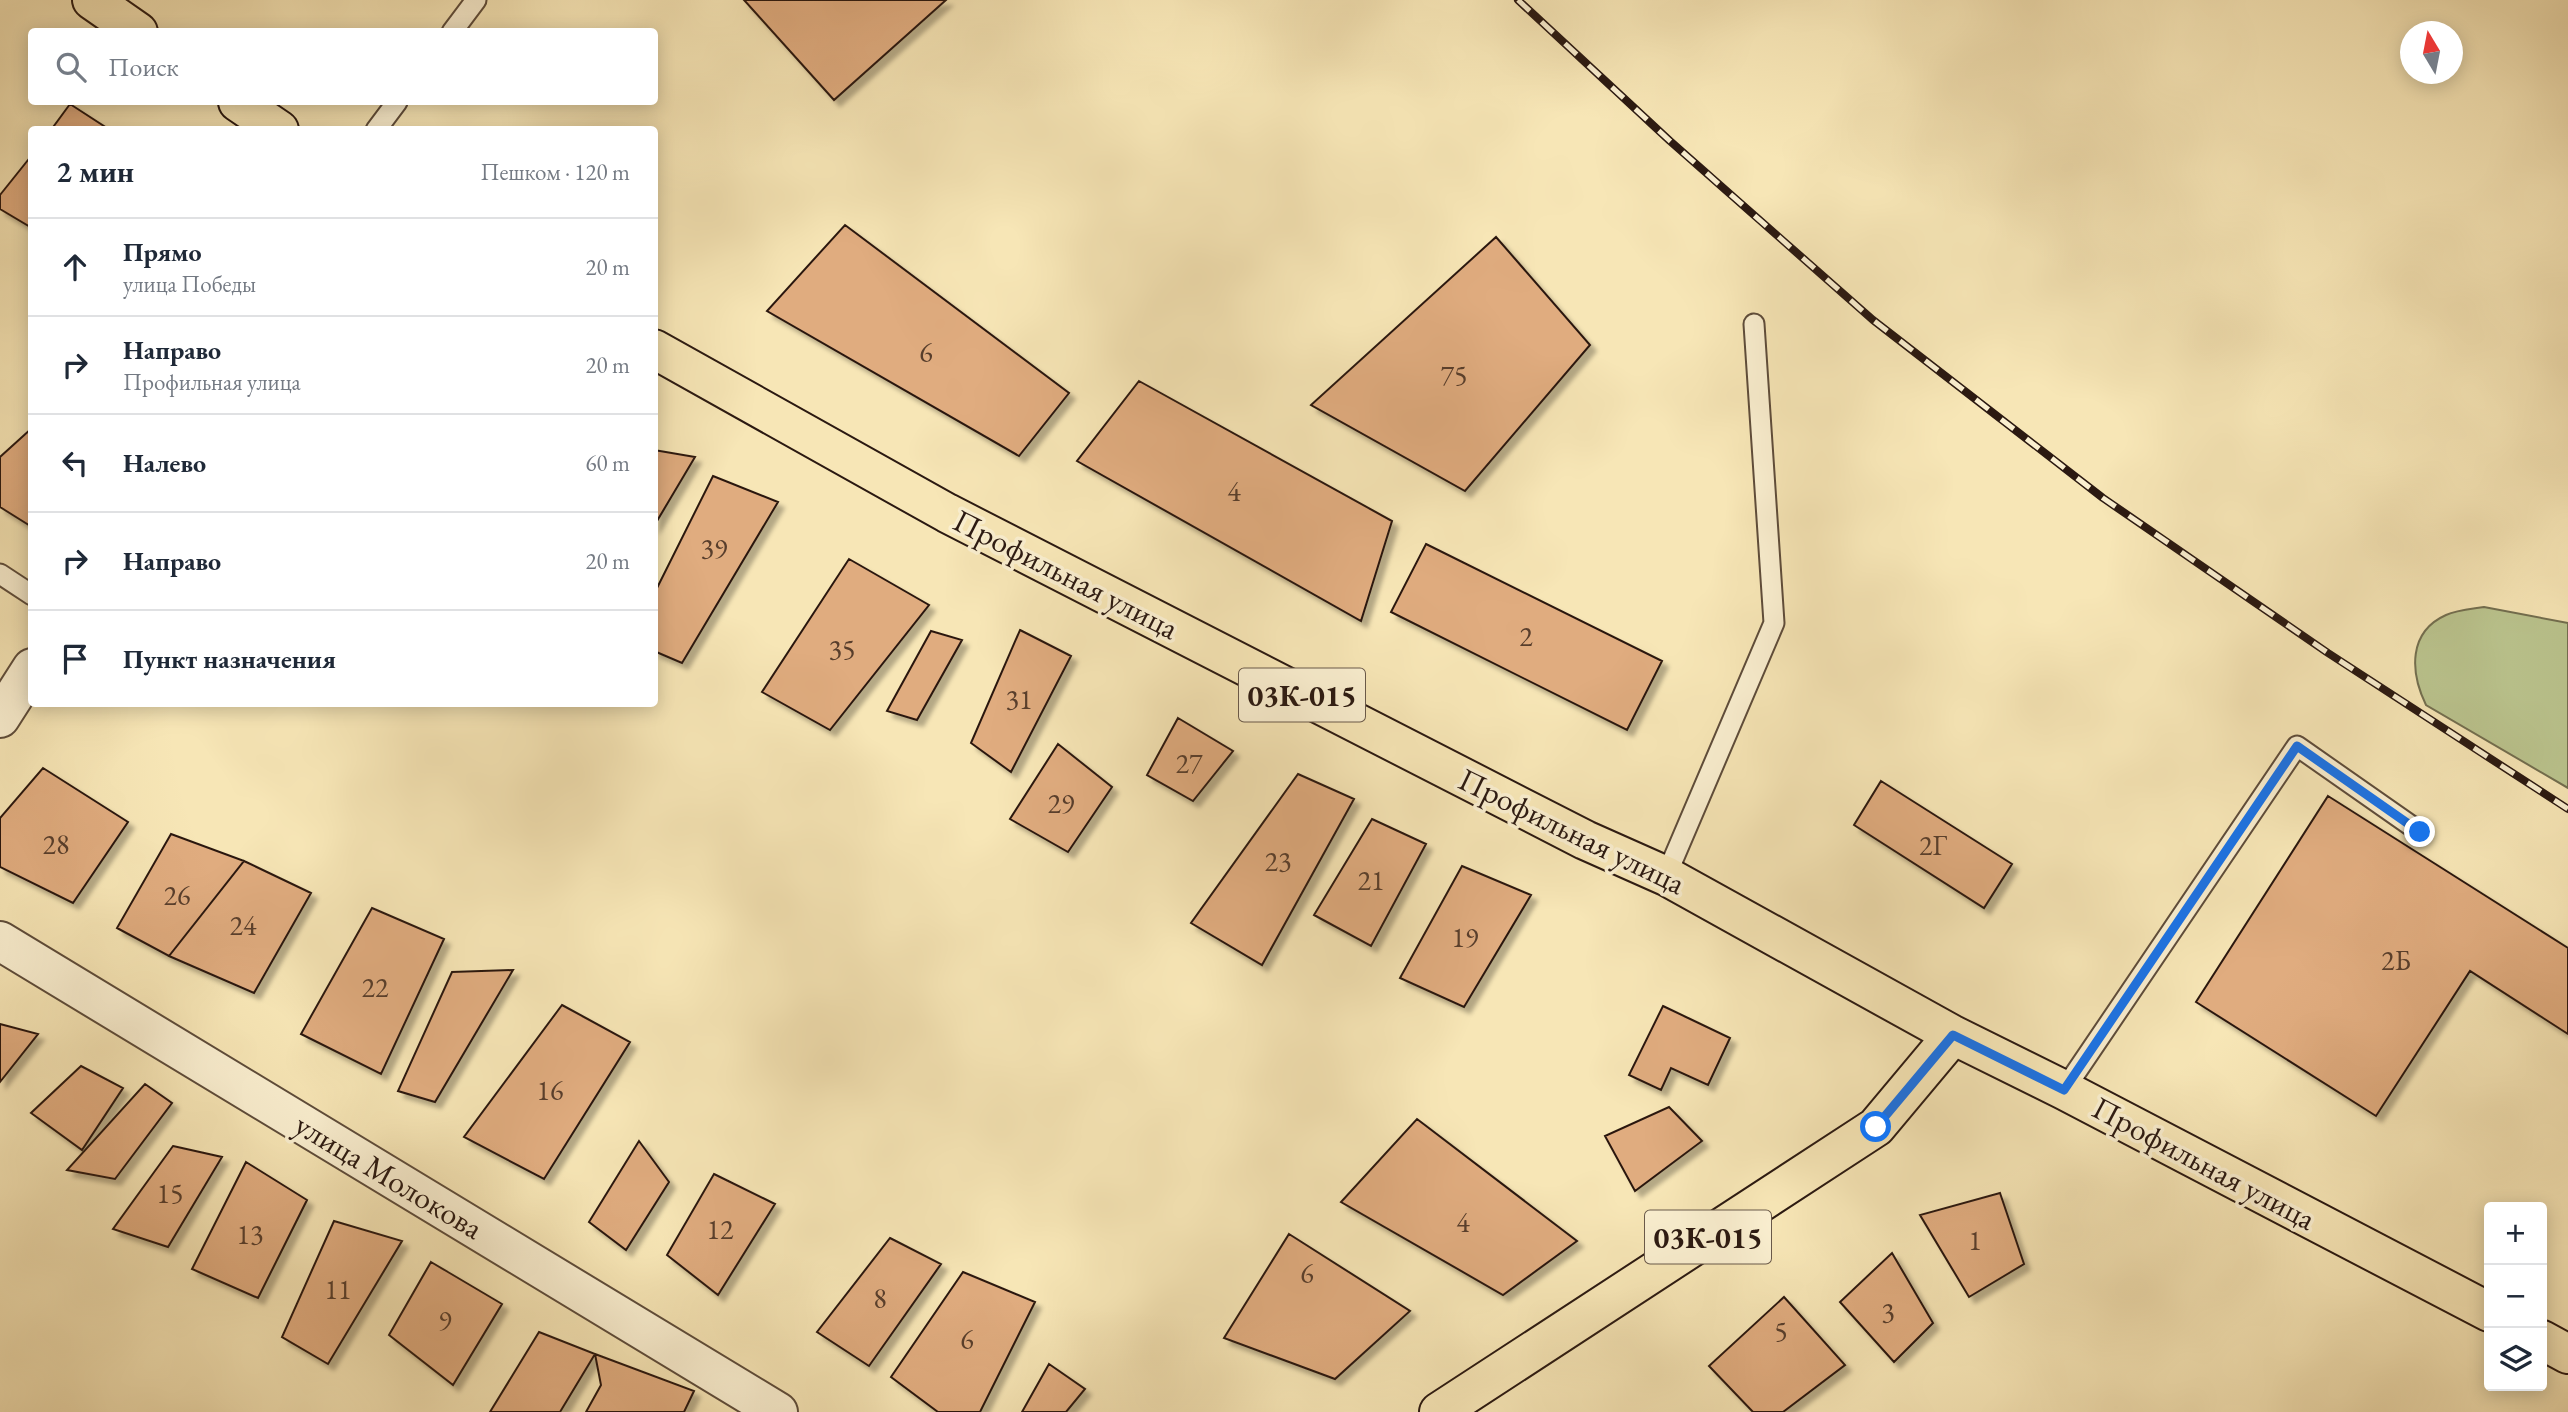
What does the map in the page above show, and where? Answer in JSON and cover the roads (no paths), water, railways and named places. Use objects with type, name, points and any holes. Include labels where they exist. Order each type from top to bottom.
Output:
[{"type":"main road","points":[[92,0],[132,28]]},
{"type":"main road","points":[[243,105],[273,126]]},
{"type":"main road","name":"Профильная улица","points":[[658,351],[947,513],[1585,840],[1666,876],[1953,1035],[2484,1309]]},
{"type":"main road","name":"03К-015","points":[[1439,1412],[1876,1127],[1953,1035]]},
{"type":"main road","points":[[2547,1342],[2568,1353]]},
{"type":"street","points":[[0,718],[28,674]]},
{"type":"street","name":"улица Молокова","points":[[0,941],[778,1412]]},
{"type":"lane","points":[[455,28],[476,0]]},
{"type":"lane","points":[[379,126],[395,105]]},
{"type":"lane","points":[[1666,876],[1774,622],[1754,324]]},
{"type":"lane","points":[[0,574],[28,592]]},
{"type":"lane","points":[[2064,1090],[2297,746],[2420,832]]},
{"type":"railway","points":[[1518,0],[1670,141],[1873,320],[2103,498],[2328,653],[2568,809]]}]
